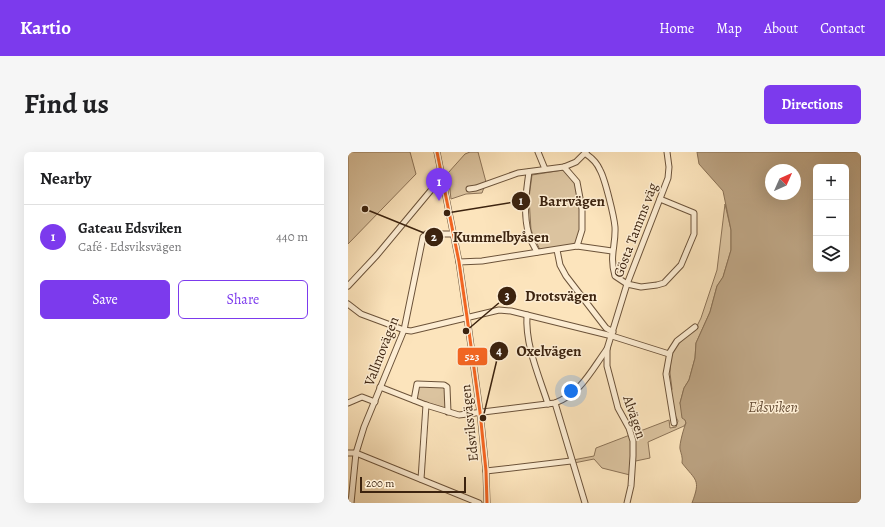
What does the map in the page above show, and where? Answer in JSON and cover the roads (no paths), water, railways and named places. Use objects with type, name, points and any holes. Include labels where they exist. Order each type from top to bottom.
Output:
[{"type":"street","name":"Edsviksvägen","points":[[437,152],[459,262],[468,317],[486,471],[486,503]]},
{"type":"street","points":[[538,152],[545,169]]},
{"type":"street","name":"Gösta Tamms väg","points":[[611,335],[628,284],[668,178],[669,168],[667,152]]},
{"type":"street","points":[[469,189],[476,188],[518,173],[564,167],[576,162],[586,153],[594,160],[600,169],[615,226],[612,265],[615,276],[628,284],[641,287],[664,283],[681,265],[694,234],[694,213],[660,199]]},
{"type":"street","points":[[564,167],[577,182],[582,209],[582,230],[577,246]]},
{"type":"street","points":[[529,172],[526,194],[526,214],[529,234],[537,252]]},
{"type":"street","points":[[348,286],[377,255],[432,189],[443,185]]},
{"type":"street","name":"Vallmovägen","points":[[351,503],[356,453],[364,427],[404,330],[423,237],[426,234],[453,234]]},
{"type":"street","points":[[459,262],[482,261],[577,246],[612,251]]},
{"type":"street","points":[[557,250],[560,265],[566,276],[611,335]]},
{"type":"street","points":[[348,276],[353,280]]},
{"type":"street","points":[[348,304],[361,314],[404,330],[411,331],[499,310],[527,315],[611,335],[669,354]]},
{"type":"street","points":[[527,315],[526,324],[530,345],[548,404]]},
{"type":"street","points":[[674,424],[666,374],[669,354],[677,341],[695,327]]},
{"type":"street","name":"Alvägen","points":[[611,335],[607,349],[607,366],[618,408],[629,428],[633,442],[631,481],[627,503]]},
{"type":"street","points":[[380,387],[426,405],[459,415],[555,403],[566,398],[580,386],[607,349]]},
{"type":"street","points":[[414,400],[417,384],[444,385],[447,387],[448,412]]},
{"type":"street","points":[[348,404],[362,397],[375,402]]},
{"type":"street","points":[[555,403],[571,462],[585,503]]},
{"type":"street","points":[[421,479],[426,405]]},
{"type":"street","points":[[348,454],[356,453],[479,503]]},
{"type":"street","points":[[486,471],[571,462]]},
{"type":"water","name":"Edsviken","points":[[697,152],[861,152],[861,503],[692,503],[695,495],[696,481],[682,463],[680,447],[686,423],[682,418],[680,403],[684,388],[689,380],[695,358],[696,343],[710,312],[717,286],[723,277],[731,250],[731,230],[723,191],[699,164]]},
{"type":"place","name":"Gateau Edsviken","points":[[439,201]]},
{"type":"place","name":"Kummelbyåsen","points":[[365,209]]},
{"type":"place","name":"Barrvägen","points":[[447,213]]},
{"type":"place","name":"Drotsvägen","points":[[466,331]]},
{"type":"place","name":"Oxelvägen","points":[[483,418]]}]
